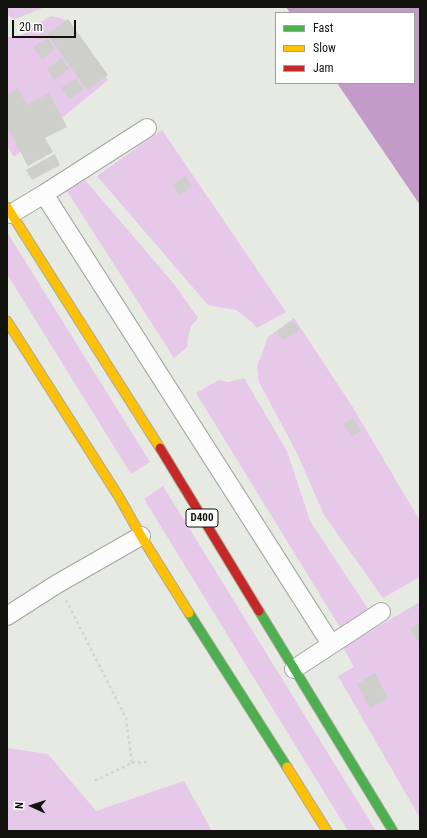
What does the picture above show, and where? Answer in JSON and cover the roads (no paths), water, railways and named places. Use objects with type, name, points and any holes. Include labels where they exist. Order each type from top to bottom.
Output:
[{"type":"highway","name":"D400","points":[[9,210],[170,466],[393,831]]},
{"type":"highway","points":[[7,321],[120,497],[141,536],[327,831]]},
{"type":"street","points":[[9,210],[44,194],[147,128]]},
{"type":"street","points":[[44,194],[331,644]]},
{"type":"street","points":[[7,616],[57,584],[141,536]]},
{"type":"street","points":[[294,669],[381,612]]}]
